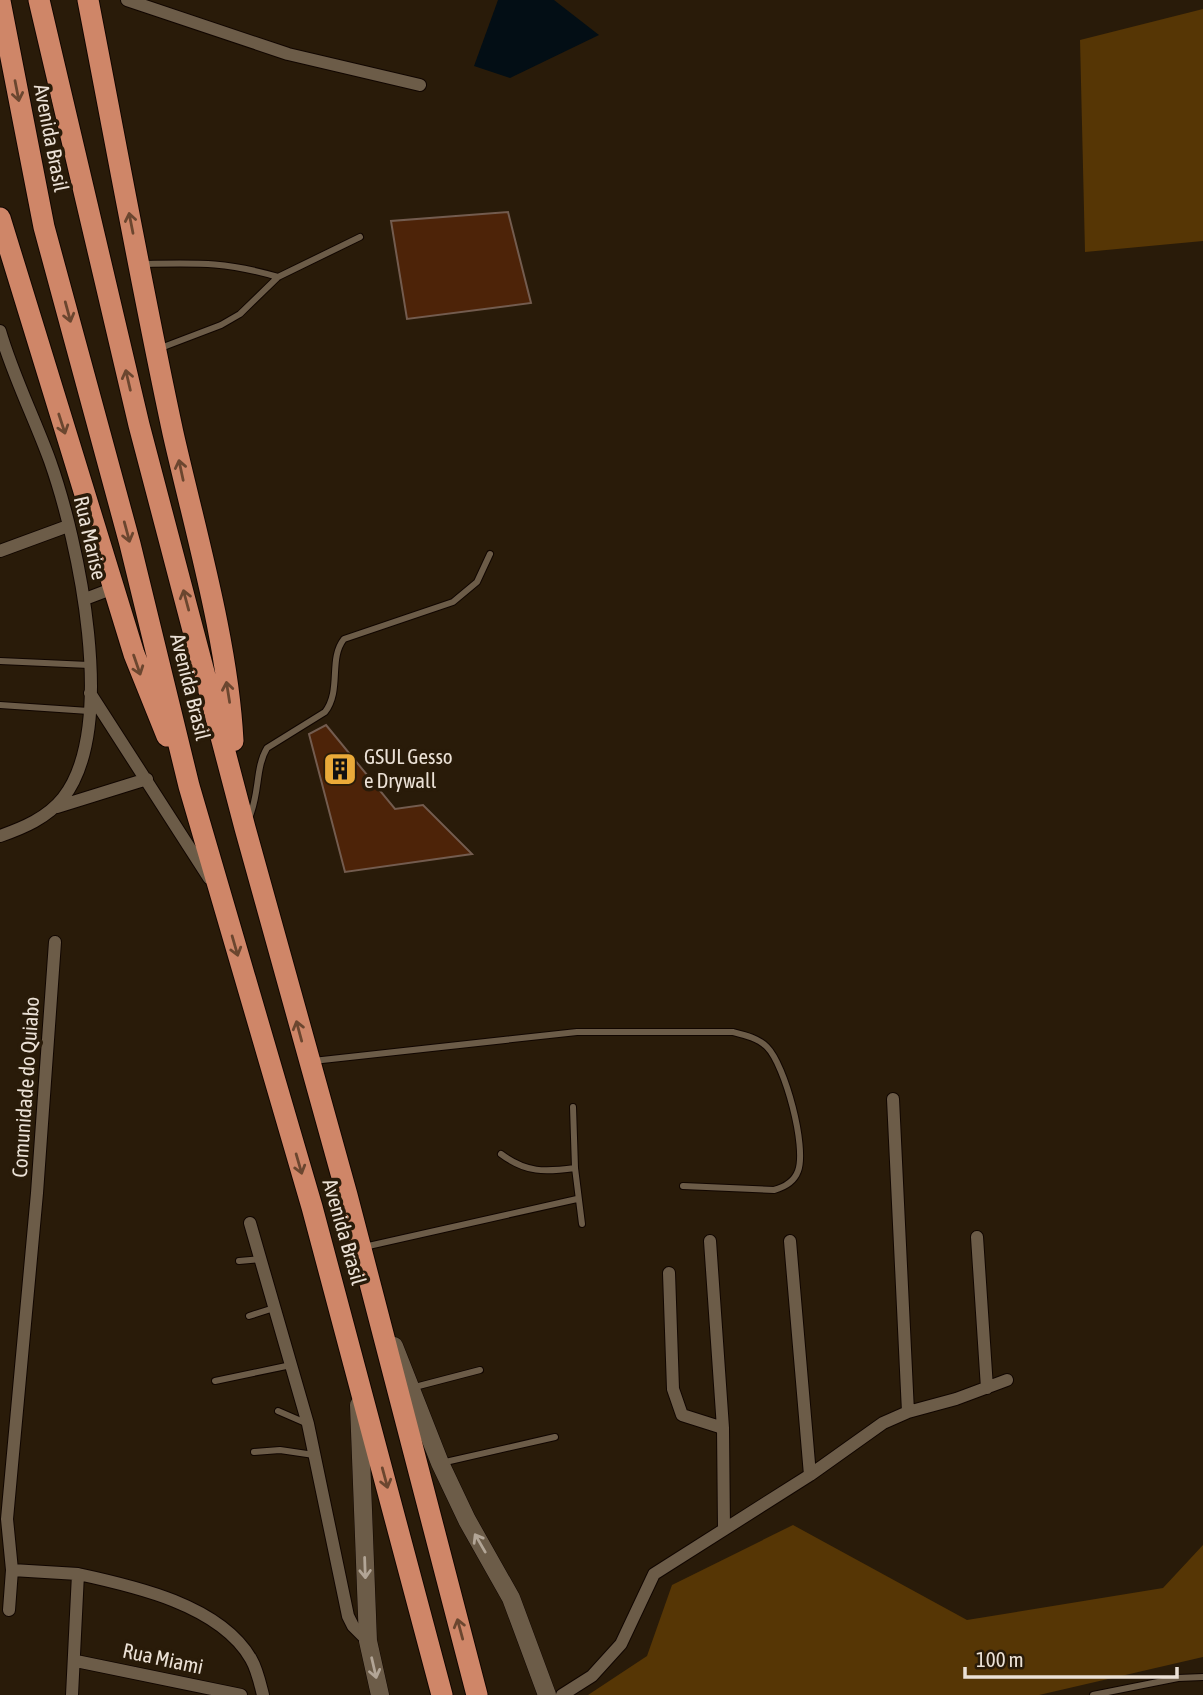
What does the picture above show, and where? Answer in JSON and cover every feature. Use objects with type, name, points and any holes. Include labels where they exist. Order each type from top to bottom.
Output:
[{"type":"highway","points":[[88,0],[156,349],[227,685],[235,785]]},
{"type":"highway","name":"Avenida Brasil","points":[[0,1],[44,227],[130,544],[189,786],[358,1377],[442,1695]]},
{"type":"highway","name":"Avenida Brasil","points":[[40,7],[139,425],[477,1695]]},
{"type":"highway","points":[[0,218],[40,358],[145,687],[189,786]]},
{"type":"street","points":[[129,0],[276,50],[421,85]]},
{"type":"street","name":"Rua Marise","points":[[0,331],[49,460],[85,599],[90,711],[81,763],[67,792],[54,808]]},
{"type":"street","points":[[0,551],[68,526]]},
{"type":"street","points":[[85,599],[114,588]]},
{"type":"street","points":[[90,693],[221,896]]},
{"type":"street","points":[[0,836],[37,821],[54,808],[147,779]]},
{"type":"street","name":"Comunidade do Quiabo","points":[[9,1610],[12,1570],[7,1519],[37,1193],[55,942]]},
{"type":"street","points":[[893,1099],[908,1412]]},
{"type":"street","points":[[250,1223],[308,1424],[348,1616],[353,1626],[368,1641]]},
{"type":"street","points":[[977,1237],[988,1388]]},
{"type":"street","points":[[710,1241],[723,1428],[724,1529]]},
{"type":"street","points":[[790,1241],[810,1475]]},
{"type":"street","points":[[669,1273],[673,1389],[676,1404],[682,1415],[723,1428]]},
{"type":"street","name":"Avenida Brasil","points":[[371,1292],[440,1463],[467,1520],[511,1598],[547,1695]]},
{"type":"street","name":"Avenida Brasil","points":[[358,1377],[368,1641],[380,1695]]},
{"type":"street","points":[[562,1695],[592,1676],[621,1644],[654,1574],[810,1475],[883,1423],[908,1412],[1007,1380]]},
{"type":"street","points":[[12,1570],[78,1574],[146,1589],[219,1626],[246,1651],[253,1662],[263,1695]]},
{"type":"street","points":[[72,1695],[76,1661],[78,1574]]},
{"type":"street","name":"Rua Miami","points":[[76,1661],[241,1695]]},
{"type":"lane","points":[[156,349],[221,325],[240,314],[278,277],[360,237]]},
{"type":"lane","points":[[139,264],[214,262],[238,265],[278,277]]},
{"type":"lane","points":[[245,828],[258,796],[259,769],[267,748],[325,712],[331,704],[338,654],[344,639],[453,602],[477,582],[490,554]]},
{"type":"lane","points":[[0,661],[89,665]]},
{"type":"lane","points":[[0,705],[90,711]]},
{"type":"lane","points":[[308,1062],[578,1032],[733,1031],[755,1038],[767,1047],[776,1060],[786,1083],[795,1122],[800,1162],[798,1171],[784,1188],[774,1190],[683,1186]]},
{"type":"lane","points":[[573,1107],[577,1199],[582,1224]]},
{"type":"lane","points":[[501,1154],[517,1166],[533,1171],[575,1168]]},
{"type":"lane","points":[[360,1248],[577,1199]]},
{"type":"lane","points":[[239,1261],[262,1259]]},
{"type":"lane","points":[[249,1316],[276,1308]]},
{"type":"lane","points":[[215,1381],[292,1365]]},
{"type":"lane","points":[[411,1388],[480,1370]]},
{"type":"lane","points":[[278,1411],[308,1424]]},
{"type":"lane","points":[[440,1463],[555,1437]]},
{"type":"lane","points":[[254,1452],[280,1450],[314,1455]]},
{"type":"lane","points":[[1093,1695],[1178,1678],[1203,1677]]},
{"type":"shaded area","points":[[498,0],[554,0],[599,35],[510,78],[474,66]]},
{"type":"shaded area","points":[[1203,9],[1203,241],[1085,252],[1080,40]]},
{"type":"shaded area","points":[[793,1525],[967,1620],[1163,1588],[1203,1545],[1203,1657],[1039,1695],[588,1695],[647,1656],[672,1585]]},
{"type":"building","points":[[508,212],[531,303],[407,319],[391,221]]},
{"type":"building","name":"GSUL Gesso e Drywall","points":[[326,725],[395,809],[423,805],[472,854],[345,872],[309,734]]},
{"type":"place","name":"GSUL Gesso e Drywall","points":[[340,769]]}]
